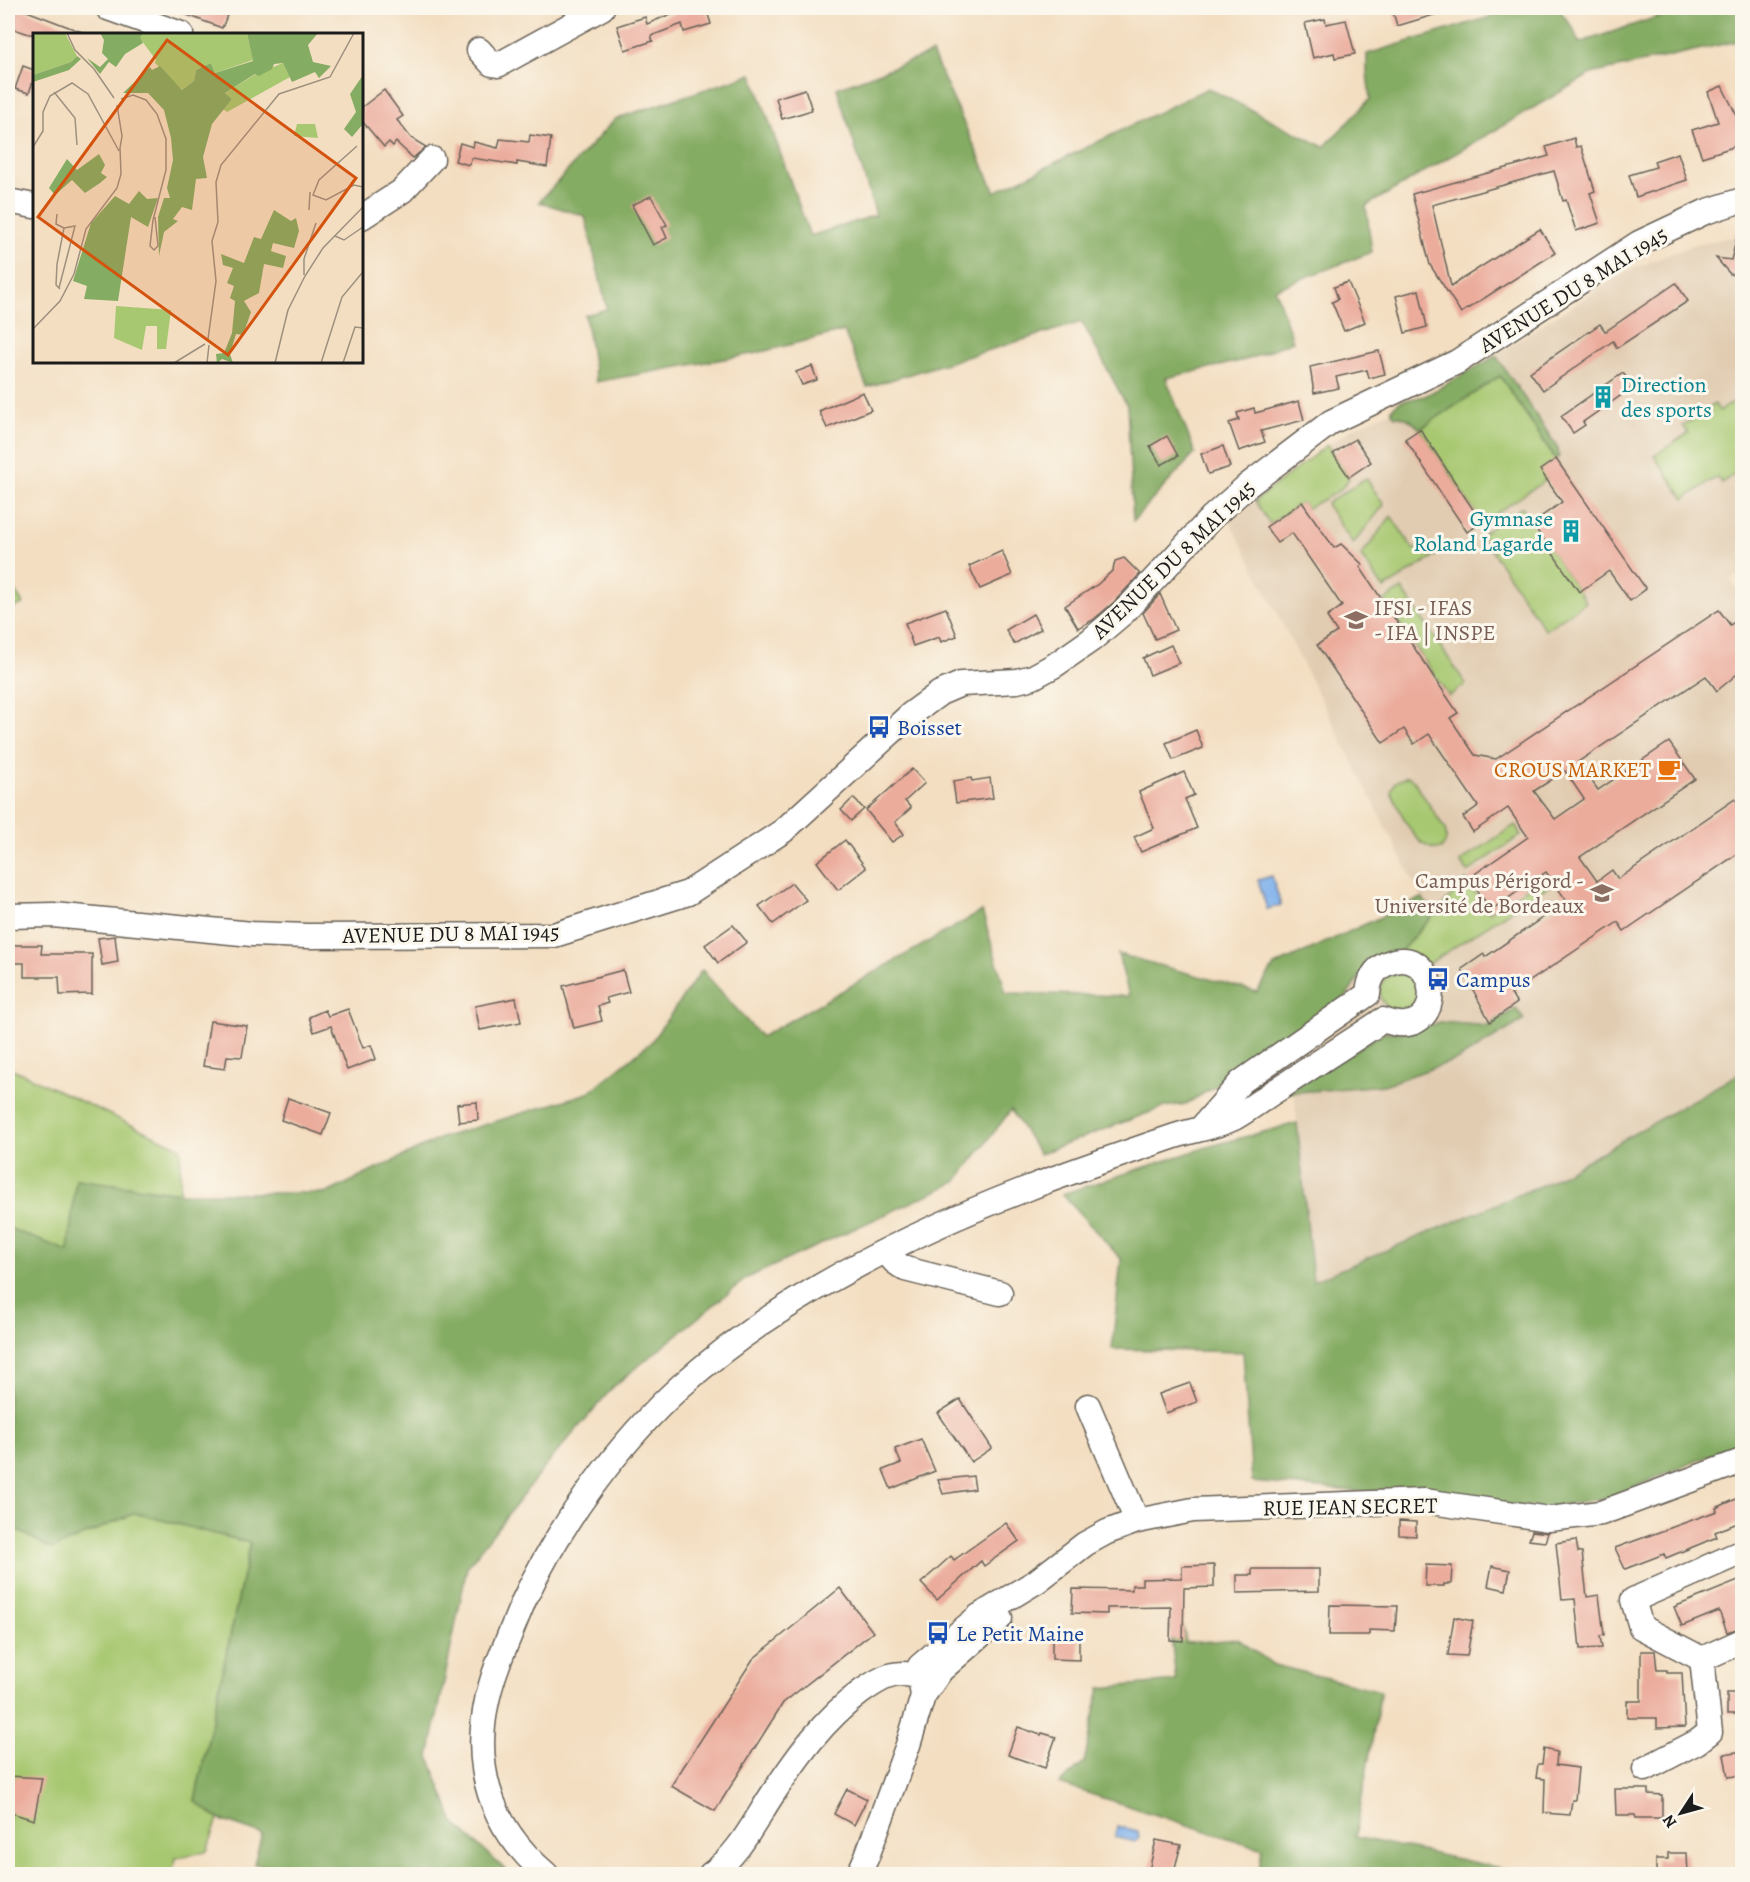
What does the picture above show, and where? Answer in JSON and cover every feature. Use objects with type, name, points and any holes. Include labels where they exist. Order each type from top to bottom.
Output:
[{"type":"street","points":[[108,8],[177,33]]},
{"type":"street","points":[[479,50],[492,64],[498,65],[602,8]]},
{"type":"street","points":[[363,217],[402,191],[432,159]]},
{"type":"street","name":"AVENUE DU 8 MAI 1945","points":[[8,916],[53,915],[296,936],[554,935],[688,893],[783,831],[910,714],[940,693],[961,684],[1017,681],[1033,677],[1091,640],[1124,612],[1212,517],[1247,486],[1331,422],[1456,362],[1640,243],[1705,212],[1743,200]]},
{"type":"street","points":[[8,201],[33,206]]},
{"type":"street","points":[[546,1875],[526,1856],[497,1814],[482,1763],[481,1734],[484,1706],[494,1674],[525,1599],[552,1548],[608,1466],[680,1387],[718,1354],[781,1310],[847,1272],[933,1228],[1025,1189],[1232,1119],[1383,1020],[1394,1024],[1415,1021],[1424,1014],[1430,1004],[1432,993],[1425,972],[1408,961],[1388,962],[1380,967],[1369,984],[1368,994],[1241,1082],[1203,1127]]},
{"type":"street","points":[[886,1252],[905,1269],[1000,1293]]},
{"type":"street","points":[[1088,1406],[1137,1521]]},
{"type":"street","name":"RUE JEAN SECRET","points":[[859,1875],[908,1745],[922,1686],[989,1629],[1037,1581],[1085,1544],[1107,1532],[1137,1521],[1193,1510],[1424,1501],[1549,1519],[1601,1513],[1743,1461]]},
{"type":"street","points":[[1702,1659],[1641,1627],[1633,1600],[1743,1552]]},
{"type":"street","points":[[1702,1659],[1743,1641]]},
{"type":"street","points":[[1645,1769],[1697,1742],[1710,1732],[1702,1659]]},
{"type":"street","points":[[711,1875],[723,1866],[740,1847],[773,1794],[833,1714],[858,1694],[883,1686],[910,1690],[922,1686]]},
{"type":"shaded area","points":[[1742,235],[1742,573],[1731,580],[1742,598],[1742,1072],[1549,1182],[1312,1281],[1287,1014],[1274,966],[1422,898],[1230,521],[1351,429],[1425,396],[1472,369],[1625,272],[1693,245]]},
{"type":"green space","points":[[1520,8],[1558,8],[1573,28],[1579,43],[1684,8],[1742,8],[1742,40],[1591,74],[1366,206],[1372,252],[1275,289],[1293,341],[1249,359],[1166,378],[1195,453],[1133,521],[1127,406],[1082,322],[867,387],[844,331],[757,353],[596,382],[585,315],[607,309],[585,216],[539,202],[615,119],[752,74],[810,236],[876,215],[837,88],[932,53],[995,192],[1208,88],[1324,147],[1370,99],[1367,54]]},
{"type":"green space","points":[[1496,356],[1558,448],[1559,457],[1556,459],[1500,376],[1420,429],[1409,420],[1392,413],[1392,408],[1401,401],[1425,396]]},
{"type":"green space","points":[[1500,375],[1562,469],[1482,523],[1420,429]]},
{"type":"green space","points":[[1739,398],[1742,403],[1742,469],[1722,483],[1717,477],[1684,499],[1654,456],[1688,433],[1683,426],[1714,404],[1720,411]]},
{"type":"green space","points":[[1327,445],[1349,477],[1346,483],[1337,492],[1307,509],[1302,502],[1270,524],[1255,501]]},
{"type":"green space","points":[[1366,478],[1384,505],[1353,544],[1326,504]]},
{"type":"green space","points":[[1522,507],[1586,602],[1545,630],[1481,535]]},
{"type":"green space","points":[[1391,516],[1414,550],[1426,542],[1436,555],[1384,589],[1361,556]]},
{"type":"green space","points":[[8,579],[23,604],[8,610]]},
{"type":"green space","points":[[1402,589],[1466,684],[1449,696],[1384,601]]},
{"type":"green space","points":[[1408,776],[1414,781],[1445,829],[1446,840],[1441,849],[1423,844],[1416,837],[1391,792],[1395,782]]},
{"type":"green space","points":[[1515,825],[1521,835],[1468,872],[1460,862]]},
{"type":"green space","points":[[1547,875],[1553,883],[1427,965],[1400,952],[1466,880],[1489,912]]},
{"type":"green space","points":[[1422,898],[1435,913],[1400,952],[1366,967],[1346,997],[1226,1080],[1186,1104],[1164,1107],[1039,1154],[1011,1110],[956,1182],[747,1278],[614,1386],[547,1464],[467,1567],[429,1757],[454,1823],[510,1874],[312,1874],[254,1864],[262,1834],[218,1819],[195,1801],[250,1543],[135,1513],[52,1549],[8,1525],[8,1228],[68,1251],[76,1179],[180,1193],[327,1193],[441,1138],[588,1093],[651,1042],[702,970],[761,1037],[982,911],[1006,993],[1129,996],[1118,954],[1257,992],[1274,966]]},
{"type":"green space","points":[[1399,973],[1412,979],[1418,992],[1412,1005],[1399,1011],[1386,1005],[1380,992],[1386,979]]},
{"type":"green space","points":[[1516,1008],[1524,1020],[1459,1059],[1384,1085],[1286,1093],[1384,1032],[1408,1032],[1440,1022],[1488,1026]]},
{"type":"green space","points":[[8,1067],[181,1148],[180,1193],[76,1179],[68,1252],[8,1228]]},
{"type":"green space","points":[[1742,1072],[1742,1442],[1610,1497],[1544,1508],[1252,1482],[1243,1352],[1112,1349],[1121,1259],[1062,1194],[1207,1147],[1297,1123],[1313,1281],[1549,1182]]},
{"type":"green space","points":[[135,1513],[250,1543],[195,1801],[218,1819],[207,1851],[176,1858],[171,1874],[8,1874],[8,1525],[52,1549]]},
{"type":"green space","points":[[1183,1625],[1186,1643],[1238,1639],[1274,1665],[1381,1691],[1355,1837],[1528,1874],[1259,1874],[1263,1849],[1059,1784],[1084,1763],[1100,1688],[1176,1681],[1170,1626]]},
{"type":"water","points":[[1272,876],[1281,905],[1267,909],[1258,880]]},
{"type":"water","points":[[1117,1826],[1138,1831],[1139,1838],[1135,1842],[1115,1837]]},
{"type":"building","points":[[8,8],[19,8],[84,33],[29,34],[8,27]]},
{"type":"building","points":[[171,8],[230,8],[222,28]]},
{"type":"building","points":[[677,8],[706,8],[711,24],[684,32],[682,24],[651,36],[653,41],[625,50],[617,26],[645,17],[647,24],[678,11]]},
{"type":"building","points":[[1392,8],[1446,8],[1447,11],[1397,26]]},
{"type":"building","points":[[1325,19],[1326,24],[1346,20],[1355,54],[1335,58],[1334,53],[1313,58],[1305,23]]},
{"type":"building","points":[[23,66],[33,70],[33,81],[29,93],[15,89]]},
{"type":"building","points":[[1722,86],[1737,116],[1743,114],[1743,140],[1738,142],[1739,145],[1702,157],[1692,130],[1718,122],[1708,92]]},
{"type":"building","points":[[805,89],[812,110],[782,119],[776,98]]},
{"type":"building","points":[[384,90],[403,116],[397,120],[411,138],[426,147],[413,158],[396,142],[393,146],[389,142],[384,147],[363,122],[363,106]]},
{"type":"building","points":[[530,135],[551,138],[547,167],[472,158],[469,165],[455,161],[460,143],[473,147],[474,142],[498,148],[500,139],[529,142]]},
{"type":"building","points":[[1574,138],[1576,147],[1581,146],[1595,191],[1590,193],[1600,223],[1576,231],[1566,200],[1563,201],[1554,171],[1432,205],[1451,286],[1540,229],[1555,253],[1461,313],[1430,265],[1412,194],[1549,156],[1546,147]]},
{"type":"building","points":[[1678,153],[1687,180],[1636,197],[1629,175],[1656,167],[1654,161]]},
{"type":"building","points":[[651,196],[667,225],[662,227],[667,238],[653,245],[632,205]]},
{"type":"building","points":[[1738,233],[1743,234],[1743,277],[1730,274],[1716,258],[1731,260]]},
{"type":"building","points":[[1348,282],[1365,322],[1344,331],[1332,302],[1338,299],[1334,287]]},
{"type":"building","points":[[1676,283],[1688,301],[1617,348],[1613,341],[1543,390],[1530,372],[1600,324],[1606,331]]},
{"type":"building","points":[[1419,290],[1427,327],[1405,333],[1396,296]]},
{"type":"building","points":[[1379,351],[1385,374],[1369,378],[1367,370],[1336,377],[1339,388],[1314,393],[1310,367]]},
{"type":"building","points":[[812,366],[817,380],[802,385],[796,372]]},
{"type":"building","name":"Direction des sports","points":[[1623,373],[1633,387],[1583,422],[1585,425],[1573,433],[1561,416]]},
{"type":"building","points":[[863,392],[871,410],[827,428],[819,411]]},
{"type":"building","points":[[1299,401],[1304,420],[1261,431],[1265,442],[1239,451],[1229,423],[1239,420],[1237,413],[1254,408],[1255,413]]},
{"type":"building","points":[[1420,429],[1482,523],[1467,532],[1405,439]]},
{"type":"building","points":[[1167,436],[1178,456],[1161,465],[1150,446]]},
{"type":"building","points":[[1355,439],[1371,462],[1349,477],[1333,454]]},
{"type":"building","points":[[1223,446],[1230,467],[1208,474],[1201,454]]},
{"type":"building","name":"Gymnase Roland Lagarde","points":[[1556,459],[1646,589],[1630,601],[1609,571],[1579,592],[1532,523],[1562,502],[1540,470]]},
{"type":"building","points":[[1302,502],[1334,548],[1341,544],[1363,565],[1360,567],[1458,713],[1450,718],[1475,755],[1496,759],[1719,610],[1730,625],[1743,616],[1743,669],[1717,691],[1706,676],[1578,762],[1598,790],[1669,742],[1695,779],[1580,857],[1597,881],[1612,870],[1618,879],[1735,799],[1743,809],[1743,850],[1624,931],[1618,922],[1511,994],[1517,1003],[1490,1022],[1462,969],[1484,954],[1485,957],[1567,901],[1546,872],[1491,910],[1469,878],[1528,837],[1508,808],[1473,832],[1463,817],[1478,806],[1429,734],[1414,744],[1404,729],[1383,743],[1317,645],[1337,632],[1327,617],[1342,606],[1292,533],[1277,543],[1266,527]],"holes":[[[1565,771],[1584,799],[1555,819],[1534,791]]]},
{"type":"building","points":[[1002,551],[1012,575],[980,589],[969,566]]},
{"type":"building","points":[[1124,558],[1140,574],[1114,602],[1093,620],[1078,628],[1065,606],[1098,584],[1113,570],[1115,561]]},
{"type":"building","points":[[1160,594],[1176,630],[1155,639],[1143,613]]},
{"type":"building","points":[[946,608],[957,636],[941,642],[939,637],[913,646],[905,623]]},
{"type":"building","points":[[1033,614],[1041,629],[1014,644],[1006,630]]},
{"type":"building","points":[[1171,645],[1179,663],[1150,675],[1143,658]]},
{"type":"building","points":[[1196,730],[1203,748],[1173,760],[1166,743]]},
{"type":"building","points":[[912,769],[925,783],[905,801],[911,808],[895,822],[904,834],[892,842],[866,810]]},
{"type":"building","points":[[1184,772],[1194,795],[1185,799],[1197,828],[1141,852],[1134,837],[1154,828],[1139,792]]},
{"type":"building","points":[[971,778],[972,781],[990,778],[993,798],[956,803],[953,781]]},
{"type":"building","points":[[853,798],[864,809],[851,821],[841,810]]},
{"type":"building","points":[[845,840],[866,868],[838,890],[817,862]]},
{"type":"building","points":[[792,883],[806,900],[773,924],[759,906]]},
{"type":"building","points":[[733,925],[747,942],[718,963],[705,945]]},
{"type":"building","points":[[115,936],[118,962],[102,965],[98,938]]},
{"type":"building","points":[[8,945],[42,945],[41,954],[92,954],[92,994],[60,995],[59,977],[24,977],[24,963],[8,963]]},
{"type":"building","points":[[623,970],[629,992],[606,998],[608,1003],[598,1006],[602,1021],[574,1028],[563,986]]},
{"type":"building","points":[[516,998],[521,1022],[480,1030],[475,1006]]},
{"type":"building","points":[[348,1009],[363,1048],[371,1045],[376,1059],[347,1070],[331,1026],[314,1032],[309,1017],[325,1010],[328,1016]]},
{"type":"building","points":[[210,1021],[247,1026],[242,1057],[227,1056],[225,1069],[203,1066]]},
{"type":"building","points":[[288,1098],[331,1113],[323,1135],[281,1120]]},
{"type":"building","points":[[477,1102],[478,1120],[459,1122],[457,1104]]},
{"type":"building","points":[[1190,1383],[1197,1402],[1166,1413],[1159,1394]]},
{"type":"building","points":[[960,1399],[992,1448],[971,1462],[938,1413]]},
{"type":"building","points":[[921,1439],[935,1471],[891,1489],[883,1470],[901,1463],[895,1449]]},
{"type":"building","points":[[973,1476],[975,1489],[943,1494],[938,1480]]},
{"type":"building","points":[[1743,1496],[1743,1521],[1715,1532],[1717,1537],[1666,1558],[1664,1554],[1625,1569],[1615,1548],[1717,1511],[1716,1508]]},
{"type":"building","points":[[1399,1521],[1416,1522],[1416,1536],[1399,1535]]},
{"type":"building","points":[[1006,1523],[1019,1541],[984,1566],[981,1561],[937,1600],[921,1583],[951,1556],[954,1560]]},
{"type":"building","points":[[1532,1531],[1548,1533],[1545,1542],[1529,1540]]},
{"type":"building","points":[[1576,1540],[1578,1552],[1582,1552],[1587,1597],[1599,1595],[1604,1635],[1600,1636],[1602,1648],[1580,1649],[1575,1599],[1562,1600],[1556,1543]]},
{"type":"building","points":[[1214,1565],[1214,1587],[1184,1588],[1183,1641],[1170,1640],[1171,1607],[1107,1608],[1107,1614],[1072,1613],[1073,1589],[1132,1590],[1132,1585],[1142,1585],[1142,1579],[1182,1578],[1182,1566]]},
{"type":"building","points":[[1426,1565],[1452,1566],[1451,1584],[1425,1586]]},
{"type":"building","points":[[1492,1566],[1510,1570],[1506,1590],[1488,1586]]},
{"type":"building","points":[[1252,1569],[1319,1569],[1319,1591],[1237,1593],[1237,1575],[1252,1575]]},
{"type":"building","points":[[1743,1579],[1743,1627],[1727,1632],[1719,1611],[1682,1626],[1674,1607]]},
{"type":"building","points":[[840,1588],[873,1632],[783,1703],[715,1811],[671,1786],[753,1659]]},
{"type":"building","points":[[1330,1605],[1397,1606],[1395,1631],[1369,1630],[1369,1635],[1329,1635]]},
{"type":"building","points":[[1454,1617],[1473,1621],[1467,1656],[1448,1655]]},
{"type":"building","points":[[1052,1632],[1079,1633],[1079,1660],[1052,1659]]},
{"type":"building","points":[[1641,1651],[1655,1651],[1657,1670],[1682,1673],[1685,1727],[1657,1728],[1657,1718],[1627,1718],[1627,1701],[1641,1701]]},
{"type":"building","points":[[1727,1693],[1743,1693],[1741,1714],[1727,1714]]},
{"type":"building","points":[[1018,1727],[1041,1735],[1042,1733],[1056,1737],[1045,1768],[1008,1755]]},
{"type":"building","points":[[1544,1749],[1557,1752],[1556,1765],[1578,1768],[1575,1800],[1572,1800],[1570,1815],[1544,1813],[1545,1779],[1536,1778],[1538,1764],[1542,1764]]},
{"type":"building","points":[[1743,1751],[1743,1775],[1728,1777],[1724,1754]]},
{"type":"building","points":[[8,1776],[42,1778],[34,1820],[8,1812]]},
{"type":"building","points":[[847,1789],[867,1799],[854,1825],[834,1814]]},
{"type":"building","points":[[1615,1789],[1648,1789],[1648,1794],[1662,1795],[1662,1818],[1616,1815]]},
{"type":"building","points":[[1156,1840],[1181,1845],[1173,1875],[1148,1875]]},
{"type":"building","points":[[1668,1853],[1687,1853],[1688,1875],[1656,1875],[1656,1859],[1668,1859]]},
{"type":"place","name":"Direction des sports","points":[[1603,397]]},
{"type":"place","name":"Gymnase Roland Lagarde","points":[[1571,531]]},
{"type":"place","name":"IFSI - IFAS - IFA | INSPE","points":[[1356,620]]},
{"type":"place","name":"Boisset","points":[[879,727]]},
{"type":"place","name":"CROUS MARKET","points":[[1669,769]]},
{"type":"place","name":"Campus Périgord - Université de Bordeaux","points":[[1602,893]]},
{"type":"place","name":"Campus","points":[[1438,979]]},
{"type":"place","name":"Le Petit Maine","points":[[938,1633]]}]
